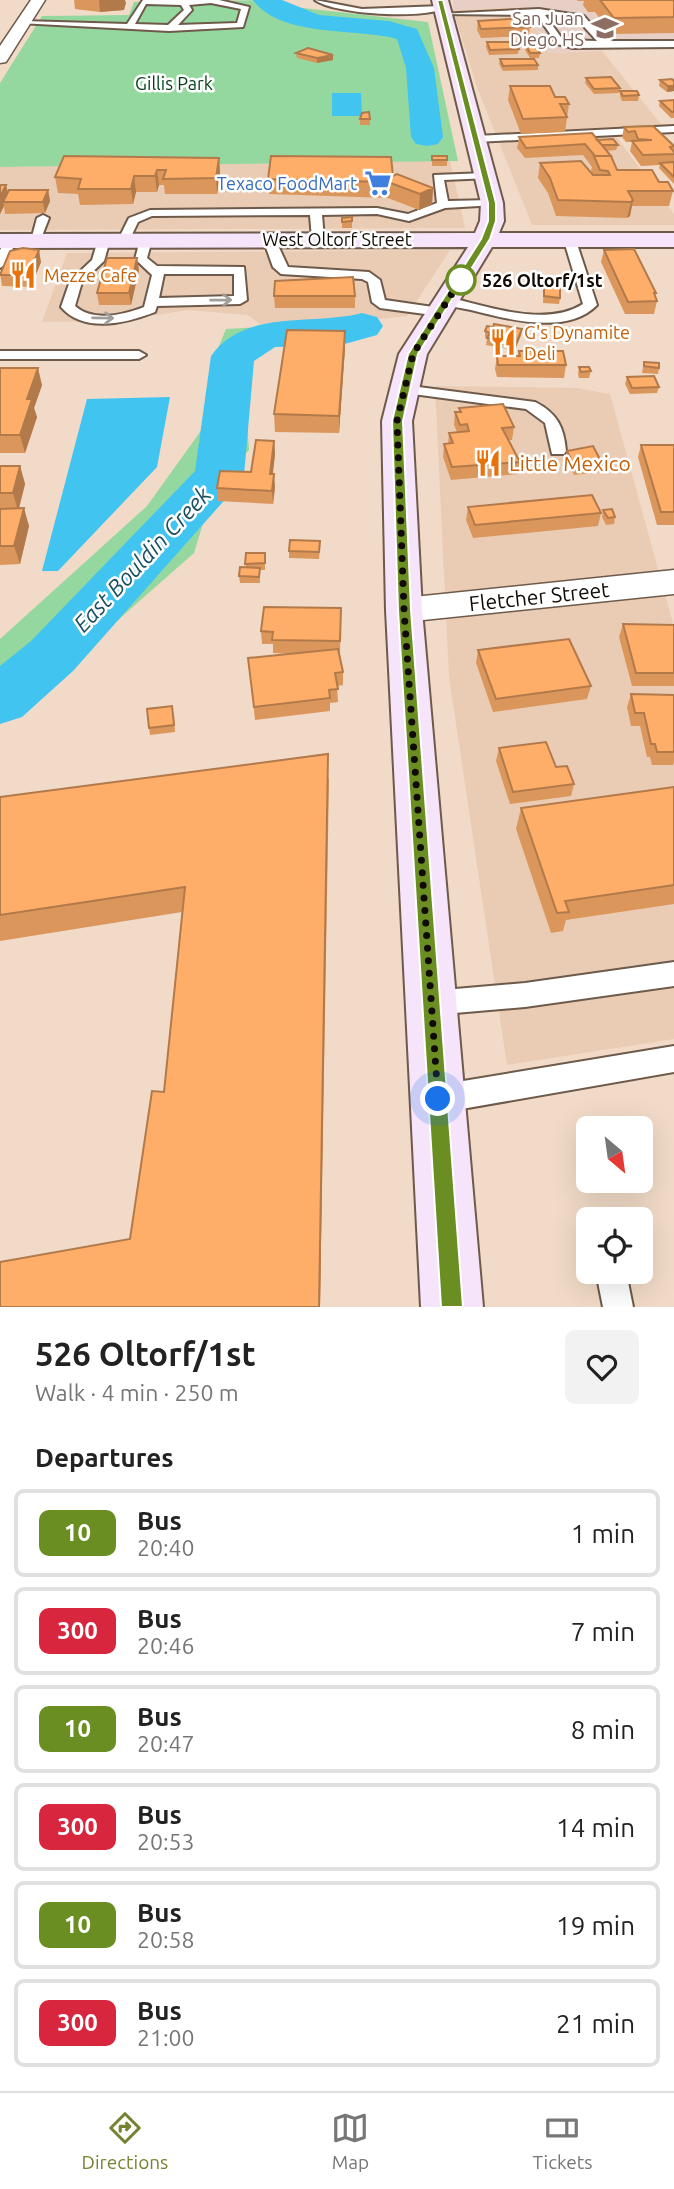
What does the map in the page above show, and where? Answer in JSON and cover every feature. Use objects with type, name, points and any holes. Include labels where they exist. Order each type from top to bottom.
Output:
[{"type":"main road","points":[[442,8],[492,203],[492,221],[485,239],[413,354],[402,389],[397,421],[404,610],[452,1307]]},
{"type":"main road","name":"West Oltorf Street","points":[[5,241],[318,239],[413,231],[448,238],[674,240]]},
{"type":"street","points":[[0,58],[37,0]]},
{"type":"street","name":"Fletcher Street","points":[[404,610],[674,582]]},
{"type":"lane","points":[[319,0],[371,14],[404,8],[539,11],[581,18],[606,43]]},
{"type":"lane","points":[[376,0],[404,8]]},
{"type":"lane","points":[[23,23],[100,23],[129,27],[169,29],[240,25],[245,7],[211,1],[144,2],[129,27]]},
{"type":"lane","points":[[169,29],[188,10],[184,3]]},
{"type":"lane","points":[[539,11],[560,42],[573,45],[606,43],[623,46],[674,44]]},
{"type":"lane","points":[[477,139],[674,129]]},
{"type":"lane","points":[[443,205],[438,177],[486,176]]},
{"type":"lane","points":[[157,270],[150,309],[127,317],[89,317],[72,312],[68,307],[76,281],[125,240],[133,220],[150,213],[377,211],[413,231],[443,205],[492,203]]},
{"type":"lane","points":[[316,212],[318,239]]},
{"type":"lane","points":[[199,240],[207,213]]},
{"type":"lane","points":[[34,241],[43,218]]},
{"type":"lane","points":[[269,239],[279,267],[285,271],[365,275],[374,280],[379,302],[385,305],[443,307],[547,318],[567,318],[582,313],[590,305],[570,241]]},
{"type":"lane","points":[[125,240],[141,259],[157,270],[240,270],[240,300],[153,302]]},
{"type":"lane","points":[[0,264],[5,241]]},
{"type":"lane","points":[[0,355],[139,355]]},
{"type":"lane","points":[[402,389],[530,405],[548,414],[557,428],[558,451]]},
{"type":"lane","points":[[431,1003],[525,995],[674,974]]},
{"type":"lane","points":[[438,1099],[674,1059]]},
{"type":"lane","points":[[613,1284],[618,1307]]},
{"type":"shaded area","name":"San Juan Diego HS","points":[[453,0],[674,0],[674,46],[549,53],[524,7],[453,10]]},
{"type":"shaded area","points":[[524,7],[549,53],[602,51],[668,133],[615,135],[674,214],[674,225],[532,225],[478,90],[453,10]]},
{"type":"shaded area","points":[[450,161],[465,228],[0,230],[0,167]]},
{"type":"shaded area","points":[[450,250],[407,316],[352,322],[260,324],[248,315],[187,310],[122,321],[42,322],[67,253]]},
{"type":"shaded area","points":[[435,386],[577,388],[610,394],[674,627],[674,1039],[507,1065],[449,677]]},
{"type":"green space","name":"Gillis Park","points":[[280,0],[285,6],[428,22],[458,161],[0,167],[0,83],[42,16],[129,15],[134,2]]},
{"type":"green space","points":[[352,322],[328,336],[271,341],[250,350],[242,359],[249,450],[214,487],[194,553],[0,724],[0,639],[147,506],[205,425],[216,353],[226,329]]},
{"type":"water","points":[[332,93],[361,93],[362,116],[332,116]]},
{"type":"water","points":[[170,397],[157,467],[58,571],[42,571],[87,399]]},
{"type":"building","points":[[600,0],[674,0],[674,17],[614,18]]},
{"type":"building","points":[[525,18],[530,27],[481,29],[478,21]]},
{"type":"building","points":[[487,42],[516,42],[519,49],[490,50]]},
{"type":"building","points":[[526,45],[536,45],[540,53],[530,53]]},
{"type":"building","points":[[308,48],[333,55],[317,58],[296,53]]},
{"type":"building","points":[[500,59],[534,59],[538,65],[503,66]]},
{"type":"building","points":[[611,77],[620,88],[594,89],[586,78]]},
{"type":"building","points":[[672,79],[674,86],[668,86],[660,80]]},
{"type":"building","points":[[510,86],[550,86],[555,97],[565,97],[569,104],[560,104],[567,117],[523,119]]},
{"type":"building","points":[[620,91],[637,91],[639,95],[623,96]]},
{"type":"building","points":[[674,100],[674,112],[660,101]]},
{"type":"building","points":[[369,112],[370,119],[360,119],[362,113]]},
{"type":"building","points":[[653,126],[674,146],[670,147],[674,154],[643,155],[632,141],[652,140],[638,139],[635,131],[628,132],[624,127]]},
{"type":"building","points":[[592,133],[611,156],[595,156],[585,144],[526,148],[519,137]]},
{"type":"building","points":[[613,139],[618,145],[602,145],[597,140]]},
{"type":"building","points":[[64,156],[219,158],[216,178],[163,179],[166,170],[157,170],[155,176],[134,176],[131,189],[78,189],[81,179],[55,177]]},
{"type":"building","points":[[271,156],[391,157],[393,176],[397,174],[433,188],[420,194],[388,182],[268,179]]},
{"type":"building","points":[[432,156],[447,156],[447,160],[432,160]]},
{"type":"building","points":[[594,156],[611,156],[617,170],[652,170],[659,182],[668,182],[673,191],[628,191],[633,200],[631,202],[558,200],[550,178],[540,163],[581,161],[593,175],[610,175],[608,171],[600,170]]},
{"type":"building","points":[[674,162],[674,177],[660,163]]},
{"type":"building","points":[[0,185],[6,185],[0,197]]},
{"type":"building","points":[[9,190],[48,190],[43,202],[3,202]]},
{"type":"building","points":[[352,217],[352,221],[342,222],[342,218]]},
{"type":"building","points":[[23,248],[39,250],[28,275],[0,275],[10,251]]},
{"type":"building","points":[[634,249],[656,293],[657,301],[628,302],[604,250]]},
{"type":"building","points":[[107,258],[137,258],[129,293],[97,293]]},
{"type":"building","points":[[353,277],[355,296],[274,296],[275,281]]},
{"type":"building","points":[[544,279],[560,280],[560,298],[544,296]]},
{"type":"building","points":[[494,324],[522,329],[516,343],[487,338],[490,333],[485,331],[487,326],[493,327]]},
{"type":"building","points":[[287,330],[345,331],[339,416],[274,414]]},
{"type":"building","points":[[519,351],[563,351],[566,365],[498,365],[497,356],[520,356]]},
{"type":"building","points":[[644,362],[659,363],[659,368],[644,366]]},
{"type":"building","points":[[579,367],[589,367],[591,371],[581,372]]},
{"type":"building","points":[[0,368],[38,368],[27,399],[32,399],[20,435],[0,435]]},
{"type":"building","points":[[654,376],[659,387],[632,388],[627,377]]},
{"type":"building","points":[[503,404],[514,427],[502,428],[520,462],[452,467],[444,444],[453,443],[449,433],[469,431],[467,424],[460,425],[455,412],[461,412],[459,408]]},
{"type":"building","points":[[256,440],[274,441],[270,474],[274,474],[272,491],[217,488],[220,471],[251,472]]},
{"type":"building","points":[[641,445],[674,445],[674,512],[661,512]]},
{"type":"building","points":[[593,446],[603,465],[575,468],[567,451]]},
{"type":"building","points":[[0,466],[20,466],[13,493],[0,493]]},
{"type":"building","points":[[592,495],[601,513],[475,525],[468,507]]},
{"type":"building","points":[[24,508],[14,546],[0,546],[0,509]]},
{"type":"building","points":[[612,509],[615,517],[608,518],[603,510]]},
{"type":"building","points":[[290,540],[320,541],[319,552],[289,551]]},
{"type":"building","points":[[246,553],[265,553],[265,563],[245,564]]},
{"type":"building","points":[[240,567],[260,568],[259,577],[239,576]]},
{"type":"building","points":[[264,607],[341,608],[340,641],[272,640],[273,632],[261,631]]},
{"type":"building","points":[[623,624],[674,625],[674,673],[636,673]]},
{"type":"building","points":[[569,639],[591,686],[496,699],[478,650]]},
{"type":"building","points":[[338,649],[343,672],[335,673],[338,689],[329,690],[330,698],[254,707],[248,658]]},
{"type":"building","points":[[631,694],[674,695],[674,752],[657,752],[655,744],[651,744],[644,713],[635,713]]},
{"type":"building","points":[[172,706],[174,725],[149,728],[147,709]]},
{"type":"building","points":[[546,742],[556,767],[567,766],[574,784],[513,792],[499,748]]},
{"type":"building","points":[[328,754],[319,1307],[0,1307],[0,1262],[130,1239],[152,1091],[164,1092],[185,887],[0,915],[0,797]]},
{"type":"building","points":[[674,787],[674,885],[565,901],[569,912],[557,913],[521,808]]},
{"type":"waterway","name":"East Bouldin Creek","points":[[265,0],[301,18],[370,26],[408,34],[420,68],[427,137]]},
{"type":"waterway","name":"East Bouldin Creek","points":[[0,700],[52,656],[219,475],[233,356],[265,335],[341,332],[362,326]]},
{"type":"bus line","name":"10","points":[[440,0],[492,203],[492,221],[485,239],[413,354],[402,389],[397,421],[404,610],[452,1307]]},
{"type":"place","name":"San Juan Diego HS","points":[[605,28]]},
{"type":"place","name":"Texaco FoodMart","points":[[378,183]]},
{"type":"place","name":"Mezze Cafe","points":[[23,275]]},
{"type":"place","name":"526 Oltorf/1st","points":[[461,280]]},
{"type":"place","name":"G's Dynamite Deli","points":[[503,342]]},
{"type":"place","name":"Little Mexico","points":[[488,463]]},
{"type":"route","points":[[438,1099],[404,610],[397,421],[402,389],[413,354],[464,275],[461,280]]}]
